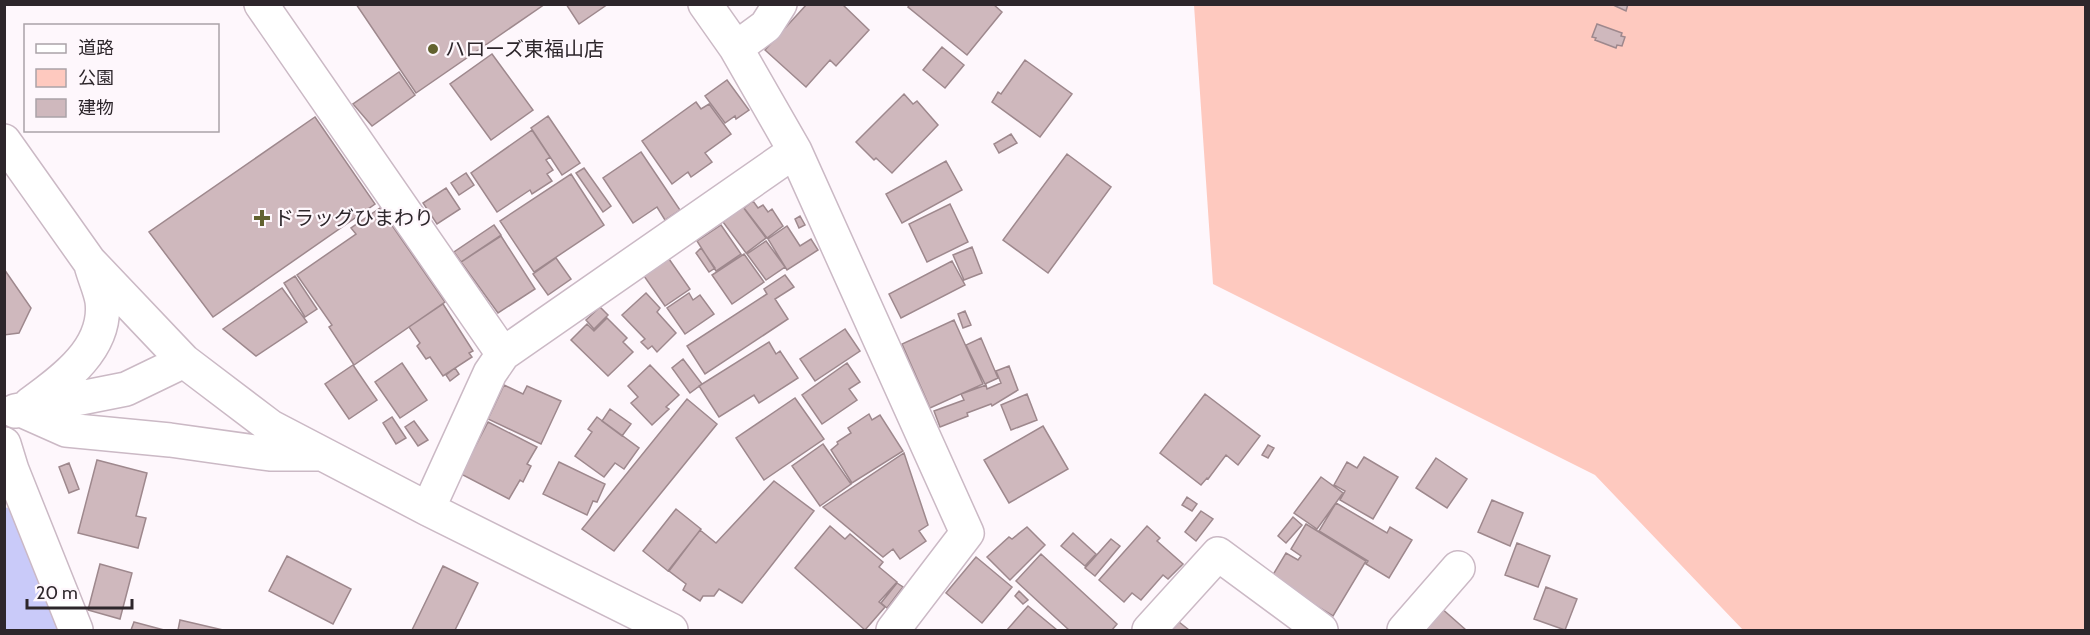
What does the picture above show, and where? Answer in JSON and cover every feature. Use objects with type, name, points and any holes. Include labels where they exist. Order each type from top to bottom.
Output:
[{"type":"street","points":[[261,4],[503,354]]},
{"type":"street","points":[[705,4],[736,48],[795,151],[967,533],[893,630]]},
{"type":"street","points":[[736,48],[766,26],[780,4]]},
{"type":"street","points":[[4,141],[89,261],[184,361],[271,427],[428,509],[671,630]]},
{"type":"street","points":[[428,509],[490,373],[503,354],[795,151]]},
{"type":"street","points":[[13,411],[60,382],[84,358],[100,330],[102,302],[89,261]]},
{"type":"street","points":[[13,411],[126,389],[184,361]]},
{"type":"street","points":[[13,411],[66,430],[170,440],[270,454],[323,454]]},
{"type":"street","points":[[4,444],[12,470],[76,630]]},
{"type":"street","points":[[1149,630],[1218,554],[1321,630]]},
{"type":"street","points":[[1404,630],[1458,568]]},
{"type":"green space","points":[[1194,5],[2085,5],[2085,630],[1743,630],[1595,475],[1213,284]]},
{"type":"building","name":"ハローズ東福山店","points":[[356,4],[545,4],[416,93]]},
{"type":"building","points":[[566,4],[608,4],[579,24]]},
{"type":"building","points":[[807,4],[842,4],[869,30],[836,66],[830,60],[806,87],[765,50]]},
{"type":"building","points":[[910,4],[993,4],[1002,12],[967,55],[908,7]]},
{"type":"building","points":[[1611,4],[1628,4],[1626,11]]},
{"type":"building","points":[[1597,24],[1622,33],[1621,36],[1625,37],[1622,46],[1617,45],[1616,48],[1595,40],[1596,38],[1592,37]]},
{"type":"building","points":[[942,47],[964,65],[945,88],[923,70]]},
{"type":"building","points":[[492,54],[533,110],[491,140],[450,84]]},
{"type":"building","points":[[1025,60],[1072,94],[1040,137],[992,102],[998,92],[1001,94]]},
{"type":"building","points":[[399,72],[415,95],[372,126],[353,104]]},
{"type":"building","points":[[727,80],[749,110],[725,123],[705,96]]},
{"type":"building","points":[[904,94],[913,104],[917,101],[938,125],[892,173],[876,158],[874,160],[856,142]]},
{"type":"building","points":[[696,102],[701,109],[709,104],[731,134],[705,153],[712,162],[691,177],[688,172],[672,184],[642,141]]},
{"type":"building","points":[[548,116],[580,163],[562,175],[531,128]]},
{"type":"building","name":"ドラッグひまわり","points":[[315,117],[375,204],[213,317],[149,232]]},
{"type":"building","points":[[532,130],[550,157],[546,160],[553,170],[547,174],[552,181],[532,194],[530,190],[497,212],[471,173]]},
{"type":"building","points":[[1011,134],[1017,143],[999,153],[994,144]]},
{"type":"building","points":[[641,152],[680,210],[665,220],[657,207],[633,223],[603,178]]},
{"type":"building","points":[[1067,154],[1111,187],[1048,273],[1003,240]]},
{"type":"building","points":[[946,161],[962,190],[902,223],[886,194]]},
{"type":"building","points":[[584,168],[611,206],[603,212],[576,173]]},
{"type":"building","points":[[466,173],[474,185],[459,195],[451,183]]},
{"type":"building","points":[[571,174],[604,225],[534,272],[500,221]]},
{"type":"building","points":[[446,188],[460,209],[437,224],[423,203]]},
{"type":"building","points":[[753,201],[758,208],[763,205],[768,212],[772,209],[783,226],[767,238],[744,208]]},
{"type":"building","points":[[950,204],[968,242],[927,262],[909,224]]},
{"type":"building","points":[[743,207],[766,238],[746,253],[723,222]]},
{"type":"building","points":[[380,208],[445,302],[354,365],[329,327],[332,325],[297,275],[356,234],[351,228]]},
{"type":"building","points":[[800,216],[805,225],[799,228],[795,219]]},
{"type":"building","points":[[494,225],[501,235],[461,262],[454,252]]},
{"type":"building","points":[[721,225],[741,254],[716,271],[697,241]]},
{"type":"building","points":[[787,226],[800,246],[811,239],[818,250],[787,270],[768,239]]},
{"type":"building","points":[[501,236],[535,289],[498,313],[461,262]]},
{"type":"building","points":[[766,241],[785,267],[766,280],[747,254]]},
{"type":"building","points":[[972,247],[982,273],[964,280],[953,255]]},
{"type":"building","points":[[701,248],[715,268],[709,272],[696,253]]},
{"type":"building","points":[[744,254],[764,282],[732,304],[712,275]]},
{"type":"building","points":[[556,258],[571,279],[548,295],[533,274]]},
{"type":"building","points":[[669,259],[690,289],[665,306],[644,276]]},
{"type":"building","points":[[952,261],[965,285],[901,318],[889,294]]},
{"type":"building","points":[[4,269],[31,308],[19,333],[4,335]]},
{"type":"building","points":[[785,275],[794,287],[775,299],[788,319],[705,374],[687,346],[767,294],[764,289]]},
{"type":"building","points":[[295,276],[317,309],[305,317],[284,283]]},
{"type":"building","points":[[282,288],[307,322],[256,356],[223,329]]},
{"type":"building","points":[[646,293],[660,308],[657,312],[676,333],[657,352],[652,346],[648,349],[641,342],[645,339],[622,315]]},
{"type":"building","points":[[689,293],[693,300],[700,295],[714,314],[685,334],[667,308]]},
{"type":"building","points":[[443,304],[473,351],[469,353],[472,357],[443,376],[430,357],[426,359],[417,346],[420,343],[409,327]]},
{"type":"building","points":[[600,307],[608,315],[594,329],[586,320]]},
{"type":"building","points":[[965,311],[971,325],[963,328],[958,314]]},
{"type":"building","points":[[607,318],[627,338],[623,342],[633,352],[608,376],[571,340],[587,324],[594,331]]},
{"type":"building","points":[[954,320],[983,384],[930,408],[902,344]]},
{"type":"building","points":[[845,329],[860,351],[815,381],[800,359]]},
{"type":"building","points":[[981,338],[998,378],[985,384],[966,345]]},
{"type":"building","points":[[769,342],[776,354],[780,351],[798,378],[759,403],[754,395],[719,417],[699,386]]},
{"type":"building","points":[[683,359],[702,384],[690,393],[672,368]]},
{"type":"building","points":[[402,363],[427,400],[400,418],[375,382]]},
{"type":"building","points":[[847,363],[860,382],[849,389],[857,400],[822,424],[802,395]]},
{"type":"building","points":[[353,365],[377,400],[349,419],[325,384]]},
{"type":"building","points":[[650,365],[679,395],[666,407],[669,409],[652,425],[631,403],[638,397],[628,386]]},
{"type":"building","points":[[1009,366],[1018,390],[992,406],[991,404],[967,413],[968,416],[940,427],[934,411],[964,400],[961,394],[986,385],[987,389],[1001,383],[996,371]]},
{"type":"building","points":[[455,368],[459,374],[450,381],[446,375]]},
{"type":"building","points":[[504,385],[523,394],[527,386],[561,401],[541,444],[488,419]]},
{"type":"building","points":[[1027,394],[1037,420],[1011,430],[1001,405]]},
{"type":"building","points":[[1205,394],[1260,436],[1238,465],[1226,455],[1201,485],[1160,453]]},
{"type":"building","points":[[795,398],[824,439],[764,480],[736,438]]},
{"type":"building","points":[[687,399],[717,424],[614,551],[582,529]]},
{"type":"building","points":[[610,409],[631,424],[622,436],[602,421]]},
{"type":"building","points":[[869,414],[872,420],[880,415],[903,451],[852,483],[831,450],[838,444],[837,442],[851,433],[848,428]]},
{"type":"building","points":[[392,417],[406,438],[396,444],[383,423]]},
{"type":"building","points":[[597,417],[639,448],[624,469],[615,463],[604,477],[575,456],[592,432],[588,429]]},
{"type":"building","points":[[414,421],[428,440],[418,446],[405,427]]},
{"type":"building","points":[[488,422],[537,447],[527,464],[531,466],[523,482],[520,480],[509,499],[461,474]]},
{"type":"building","points":[[1043,426],[1068,469],[1009,503],[984,460]]},
{"type":"building","points":[[823,444],[851,484],[820,506],[792,466]]},
{"type":"building","points":[[1268,445],[1274,448],[1268,458],[1262,455]]},
{"type":"building","points":[[904,453],[928,525],[919,531],[926,541],[900,559],[893,549],[883,557],[823,507]]},
{"type":"building","points":[[1364,457],[1398,477],[1373,519],[1340,500],[1345,491],[1334,485],[1347,462],[1357,468]]},
{"type":"building","points":[[1436,458],[1467,479],[1447,508],[1416,488]]},
{"type":"building","points":[[97,460],[147,473],[136,516],[146,518],[138,548],[78,533]]},
{"type":"building","points":[[559,462],[605,484],[597,502],[593,501],[587,515],[543,494]]},
{"type":"building","points":[[69,463],[79,489],[69,493],[59,467]]},
{"type":"building","points":[[1321,477],[1343,493],[1317,529],[1294,513]]},
{"type":"building","points":[[774,481],[814,511],[742,603],[719,589],[714,596],[703,596],[700,601],[683,590],[686,584],[669,571],[700,530],[716,543]]},
{"type":"building","points":[[1187,497],[1197,504],[1192,511],[1182,505]]},
{"type":"building","points":[[1492,500],[1523,513],[1510,546],[1478,532]]},
{"type":"building","points":[[1336,503],[1387,533],[1390,527],[1412,540],[1389,578],[1366,564],[1368,561],[1319,531]]},
{"type":"building","points":[[676,509],[701,529],[668,571],[643,551]]},
{"type":"building","points":[[1201,511],[1213,519],[1196,541],[1185,532]]},
{"type":"building","points":[[1293,517],[1302,525],[1286,543],[1278,536]]},
{"type":"building","points":[[1306,524],[1366,561],[1333,616],[1271,578],[1286,553],[1298,560],[1301,556],[1291,549]]},
{"type":"building","points":[[830,526],[845,539],[850,534],[883,562],[879,567],[897,582],[879,602],[885,607],[865,630],[795,568]]},
{"type":"building","points":[[1147,526],[1160,538],[1157,541],[1183,564],[1168,579],[1163,575],[1141,600],[1132,593],[1124,602],[1099,580]]},
{"type":"building","points":[[1027,527],[1045,545],[1010,580],[987,557],[1009,537],[1012,539]]},
{"type":"building","points":[[1073,533],[1096,554],[1085,566],[1061,546]]},
{"type":"building","points":[[1111,539],[1120,546],[1095,576],[1085,568]]},
{"type":"building","points":[[1517,543],[1550,556],[1538,587],[1505,575]]},
{"type":"building","points":[[1041,554],[1117,624],[1112,630],[1069,630],[1016,581]]},
{"type":"building","points":[[287,556],[351,589],[333,624],[269,591]]},
{"type":"building","points":[[976,557],[1012,587],[982,623],[946,593]]},
{"type":"building","points":[[100,564],[132,573],[120,619],[88,610]]},
{"type":"building","points":[[443,566],[478,583],[455,630],[412,630]]},
{"type":"building","points":[[897,583],[903,587],[887,608],[881,603]]},
{"type":"building","points":[[1546,587],[1577,599],[1565,630],[1534,619]]},
{"type":"building","points":[[1019,591],[1028,600],[1023,604],[1015,596]]},
{"type":"building","points":[[1028,606],[1057,630],[1007,630]]},
{"type":"building","points":[[1440,607],[1466,630],[1421,630]]},
{"type":"building","points":[[180,620],[223,630],[178,630]]},
{"type":"building","points":[[134,622],[164,630],[131,630]]},
{"type":"building","points":[[1179,622],[1189,630],[1172,630]]},
{"type":"waterway","points":[[4,539],[38,630]]},
{"type":"place","name":"ハローズ東福山店","points":[[433,49]]},
{"type":"place","name":"ドラッグひまわり","points":[[262,218]]}]
